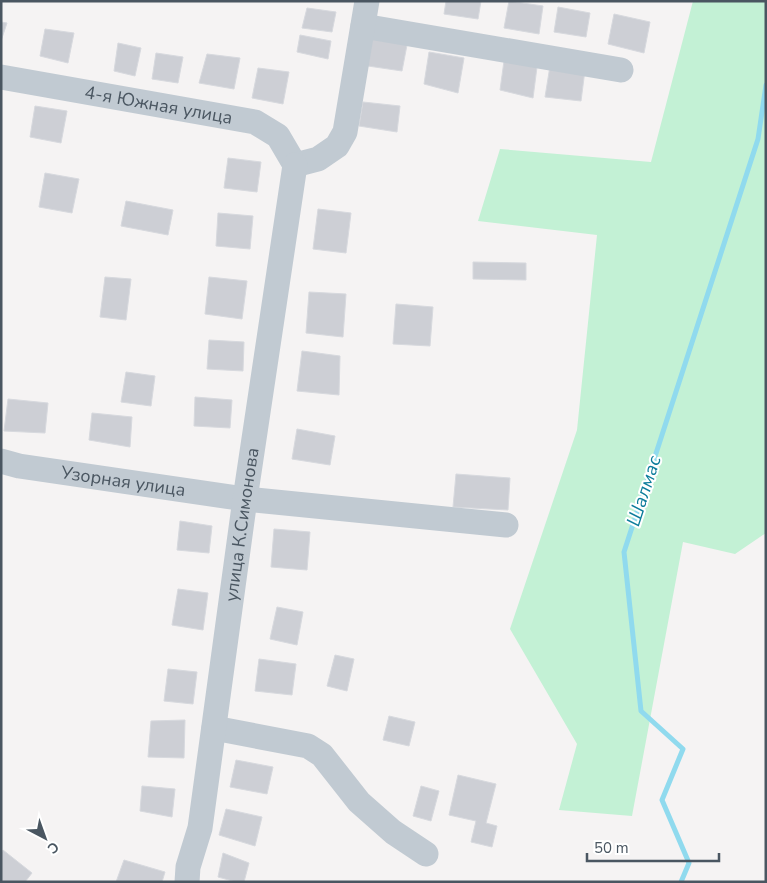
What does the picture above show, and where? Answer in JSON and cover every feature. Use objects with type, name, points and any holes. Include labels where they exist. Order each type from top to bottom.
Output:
[{"type":"street","points":[[295,165],[318,158],[337,146],[345,132],[367,1]]},
{"type":"street","points":[[363,26],[621,70]]},
{"type":"street","name":"4-я Южная улица","points":[[1,77],[255,122],[278,136],[295,165]]},
{"type":"street","name":"улица К.Симонова","points":[[187,882],[188,867],[200,828],[245,499],[295,165]]},
{"type":"street","name":"Узорная улица","points":[[1,461],[19,466],[245,499],[506,525]]},
{"type":"street","points":[[214,728],[308,746],[322,755],[359,802],[393,832],[426,854]]},
{"type":"green space","points":[[693,1],[766,1],[766,533],[735,554],[683,542],[632,816],[559,810],[577,744],[510,629],[577,430],[597,235],[478,221],[500,149],[651,162]]},
{"type":"building","points":[[446,1],[481,1],[478,19],[444,14]]},
{"type":"building","points":[[509,1],[543,6],[539,34],[504,28]]},
{"type":"building","points":[[558,7],[590,13],[586,37],[554,32]]},
{"type":"building","points":[[307,8],[336,12],[332,32],[302,28]]},
{"type":"building","points":[[614,14],[650,22],[644,53],[608,44]]},
{"type":"building","points":[[1,22],[7,23],[1,41]]},
{"type":"building","points":[[45,29],[74,33],[68,63],[40,56]]},
{"type":"building","points":[[300,35],[331,41],[328,59],[297,52]]},
{"type":"building","points":[[372,39],[407,45],[402,71],[368,66]]},
{"type":"building","points":[[118,43],[141,48],[135,76],[114,71]]},
{"type":"building","points":[[429,52],[464,58],[458,93],[424,84]]},
{"type":"building","points":[[156,53],[183,57],[178,83],[152,79]]},
{"type":"building","points":[[207,54],[240,58],[234,89],[199,83]]},
{"type":"building","points":[[504,61],[537,67],[533,98],[500,90]]},
{"type":"building","points":[[550,66],[585,70],[581,101],[545,97]]},
{"type":"building","points":[[258,68],[289,72],[283,104],[252,98]]},
{"type":"building","points":[[363,102],[400,106],[397,132],[359,126]]},
{"type":"building","points":[[35,106],[67,111],[61,143],[30,137]]},
{"type":"building","points":[[228,158],[261,162],[257,192],[224,188]]},
{"type":"building","points":[[45,173],[79,179],[72,213],[39,207]]},
{"type":"building","points":[[126,201],[173,210],[168,235],[121,226]]},
{"type":"building","points":[[318,209],[351,213],[346,253],[313,249]]},
{"type":"building","points":[[218,213],[253,216],[250,249],[216,246]]},
{"type":"building","points":[[473,262],[526,263],[526,280],[473,279]]},
{"type":"building","points":[[105,277],[131,279],[126,320],[100,317]]},
{"type":"building","points":[[209,277],[247,281],[242,319],[205,314]]},
{"type":"building","points":[[309,292],[346,294],[343,337],[306,333]]},
{"type":"building","points":[[396,304],[433,307],[430,346],[393,344]]},
{"type":"building","points":[[209,340],[244,342],[243,371],[207,369]]},
{"type":"building","points":[[302,351],[340,356],[339,395],[297,391]]},
{"type":"building","points":[[126,372],[155,376],[151,406],[121,402]]},
{"type":"building","points":[[195,397],[232,400],[230,428],[194,426]]},
{"type":"building","points":[[8,399],[48,403],[45,433],[4,431]]},
{"type":"building","points":[[92,413],[132,417],[130,447],[89,440]]},
{"type":"building","points":[[297,429],[335,436],[330,465],[292,459]]},
{"type":"building","points":[[456,474],[510,478],[508,510],[453,507]]},
{"type":"building","points":[[180,521],[212,526],[209,553],[177,550]]},
{"type":"building","points":[[274,529],[310,532],[307,570],[271,567]]},
{"type":"building","points":[[178,589],[208,593],[203,630],[172,625]]},
{"type":"building","points":[[277,607],[303,612],[297,645],[270,639]]},
{"type":"building","points":[[335,655],[354,659],[347,691],[327,686]]},
{"type":"building","points":[[259,659],[296,664],[292,695],[255,691]]},
{"type":"building","points":[[168,669],[197,672],[193,704],[164,701]]},
{"type":"building","points":[[389,716],[415,722],[409,746],[383,740]]},
{"type":"building","points":[[185,720],[184,758],[148,757],[151,721]]},
{"type":"building","points":[[236,760],[273,767],[267,794],[230,787]]},
{"type":"building","points":[[458,775],[496,784],[486,823],[497,826],[492,847],[471,842],[476,821],[449,815]]},
{"type":"building","points":[[142,786],[175,789],[172,817],[140,811]]},
{"type":"building","points":[[421,786],[439,791],[431,821],[413,816]]},
{"type":"building","points":[[226,809],[262,817],[255,846],[219,835]]},
{"type":"building","points":[[3,850],[32,873],[25,882],[1,882],[1,853]]},
{"type":"building","points":[[223,853],[249,863],[244,882],[236,882],[218,877]]},
{"type":"building","points":[[124,860],[165,872],[162,882],[116,882]]},
{"type":"waterway","name":"Шалмас","points":[[681,882],[689,863],[662,800],[683,749],[641,711],[624,552],[758,139],[766,85]]}]
